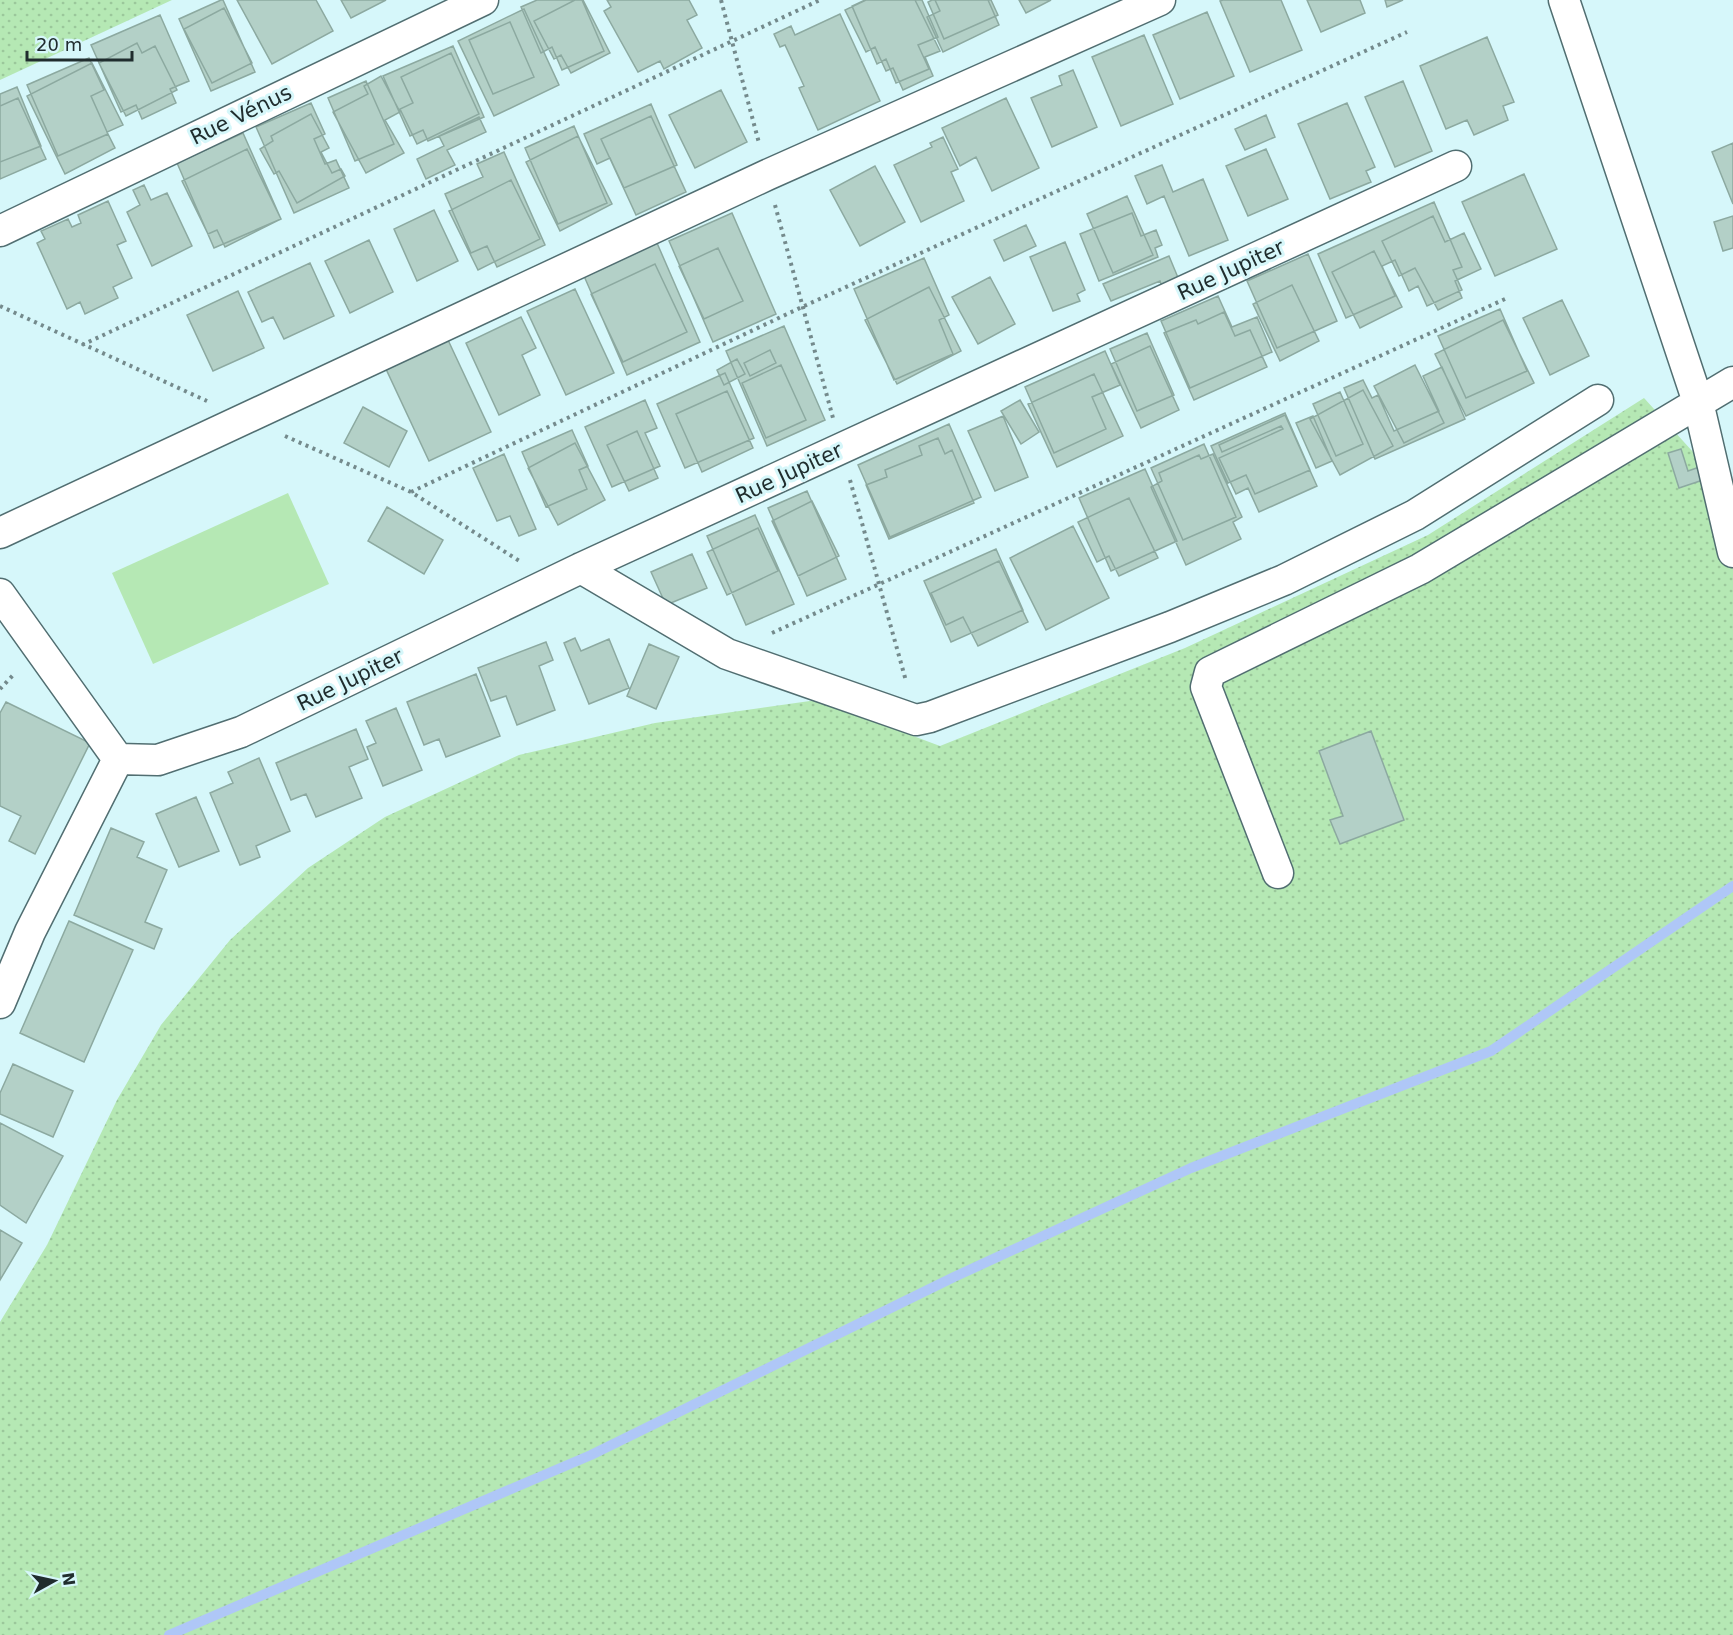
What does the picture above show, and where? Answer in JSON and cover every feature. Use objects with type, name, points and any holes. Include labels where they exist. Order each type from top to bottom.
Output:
[{"type":"street","name":"Rue Vénus","points":[[0,231],[483,0]]},
{"type":"street","points":[[0,533],[767,175],[1160,0]]},
{"type":"street","points":[[1564,0],[1698,402],[1733,552]]},
{"type":"street","name":"Rue Jupiter","points":[[118,759],[158,760],[241,732],[581,568],[1456,166]]},
{"type":"street","points":[[1278,873],[1206,687],[1210,672],[1420,569],[1733,382]]},
{"type":"street","points":[[581,568],[727,654],[916,720],[930,717],[1160,631],[1284,580],[1415,515],[1598,400]]},
{"type":"street","points":[[0,594],[118,759],[30,932],[0,1003]]},
{"type":"path","points":[[722,0],[802,307],[916,720]]},
{"type":"path","points":[[82,345],[820,0]]},
{"type":"path","points":[[411,492],[802,307],[1407,32]]},
{"type":"path","points":[[727,654],[1505,299]]},
{"type":"green space","points":[[0,0],[172,0],[0,80]]},
{"type":"green space","points":[[1644,398],[1733,496],[1733,1635],[0,1635],[0,1322],[47,1245],[117,1100],[161,1025],[230,940],[308,868],[385,817],[519,755],[655,723],[817,700],[940,746],[1185,648],[1428,535]]},
{"type":"green space","points":[[288,493],[329,584],[153,664],[112,573]]},
{"type":"building","points":[[223,0],[255,72],[211,91],[179,19]]},
{"type":"building","points":[[237,0],[316,0],[333,31],[272,64]]},
{"type":"building","points":[[341,0],[386,0],[351,18]]},
{"type":"building","points":[[537,0],[582,0],[604,51],[562,70],[552,47],[541,53],[521,7]]},
{"type":"building","points":[[575,0],[583,0],[610,53],[571,73],[561,55],[554,59],[534,21]]},
{"type":"building","points":[[607,0],[689,0],[697,15],[687,20],[702,48],[664,69],[660,61],[638,72],[604,11],[611,7]]},
{"type":"building","points":[[865,0],[922,0],[938,37],[918,45],[929,69],[896,83],[886,59],[877,64],[852,6]]},
{"type":"building","points":[[866,0],[915,0],[940,51],[925,57],[933,76],[903,90],[893,68],[886,71],[875,47],[866,52],[845,10]]},
{"type":"building","points":[[932,0],[991,0],[998,15],[944,39],[928,2]]},
{"type":"building","points":[[935,0],[988,0],[999,25],[943,52],[927,17],[940,11]]},
{"type":"building","points":[[1019,0],[1051,0],[1026,13]]},
{"type":"building","points":[[1281,0],[1302,50],[1250,72],[1220,1]]},
{"type":"building","points":[[1307,0],[1360,0],[1365,13],[1321,32]]},
{"type":"building","points":[[1385,0],[1403,0],[1387,7]]},
{"type":"building","points":[[224,8],[252,63],[212,83],[184,29]]},
{"type":"building","points":[[524,9],[559,85],[494,116],[458,41]]},
{"type":"building","points":[[1207,12],[1234,76],[1180,99],[1153,35]]},
{"type":"building","points":[[840,14],[880,101],[818,130],[799,88],[804,86],[785,45],[780,47],[774,34],[791,26],[795,35]]},
{"type":"building","points":[[160,15],[189,81],[170,89],[176,103],[142,119],[136,105],[121,112],[91,45]]},
{"type":"building","points":[[510,22],[534,77],[493,94],[469,40]]},
{"type":"building","points":[[1144,35],[1173,104],[1121,126],[1092,57]]},
{"type":"building","points":[[1487,37],[1514,102],[1503,106],[1508,120],[1474,135],[1467,120],[1446,129],[1420,66]]},
{"type":"building","points":[[137,43],[142,53],[155,46],[177,90],[126,116],[99,63]]},
{"type":"building","points":[[453,46],[484,117],[428,141],[423,130],[410,136],[383,76]]},
{"type":"building","points":[[451,53],[479,114],[417,144],[400,109],[413,103],[401,77]]},
{"type":"building","points":[[89,58],[104,90],[91,96],[108,134],[58,156],[27,85]]},
{"type":"building","points":[[92,63],[123,125],[107,132],[115,148],[65,174],[27,96]]},
{"type":"building","points":[[1073,70],[1097,127],[1052,147],[1031,98],[1062,85],[1059,76]]},
{"type":"building","points":[[381,76],[400,112],[385,120],[404,153],[366,173],[333,112],[368,94],[364,86]]},
{"type":"building","points":[[366,81],[394,144],[355,161],[328,98]]},
{"type":"building","points":[[1403,81],[1432,151],[1395,167],[1365,97]]},
{"type":"building","points":[[17,87],[41,146],[0,162],[0,94]]},
{"type":"building","points":[[721,90],[747,142],[695,168],[669,115]]},
{"type":"building","points":[[18,98],[46,159],[0,179],[0,106]]},
{"type":"building","points":[[1006,98],[1039,168],[992,191],[976,157],[960,166],[942,128]]},
{"type":"building","points":[[311,103],[325,134],[314,139],[325,164],[336,160],[349,188],[294,213],[256,127]]},
{"type":"building","points":[[1347,103],[1375,167],[1366,171],[1371,182],[1330,199],[1298,124]]},
{"type":"building","points":[[651,104],[677,165],[624,188],[610,158],[597,164],[584,134]]},
{"type":"building","points":[[311,114],[329,148],[321,152],[332,173],[341,169],[345,176],[297,203],[279,171],[274,174],[260,149],[273,141],[271,136]]},
{"type":"building","points":[[1266,115],[1275,137],[1245,150],[1235,129]]},
{"type":"building","points":[[651,116],[686,192],[636,215],[601,139]]},
{"type":"building","points":[[479,117],[486,132],[447,150],[455,165],[426,179],[417,159],[444,146],[439,136]]},
{"type":"building","points":[[574,126],[607,203],[558,224],[525,148]]},
{"type":"building","points":[[243,133],[281,219],[214,248],[177,163]]},
{"type":"building","points":[[578,136],[612,204],[560,231],[526,162]]},
{"type":"building","points":[[943,137],[958,169],[951,172],[964,201],[921,222],[894,165],[932,147],[930,143]]},
{"type":"building","points":[[1733,143],[1733,204],[1712,152]]},
{"type":"building","points":[[247,149],[281,219],[225,247],[217,230],[208,234],[182,181]]},
{"type":"building","points":[[1266,149],[1288,199],[1248,216],[1226,166]]},
{"type":"building","points":[[504,152],[545,245],[497,267],[487,246],[471,253],[445,194],[483,177],[477,164]]},
{"type":"building","points":[[1162,165],[1173,192],[1203,179],[1228,240],[1189,256],[1164,196],[1147,204],[1135,176]]},
{"type":"building","points":[[875,166],[905,222],[860,246],[830,190]]},
{"type":"building","points":[[1524,174],[1557,249],[1495,276],[1462,202]]},
{"type":"building","points":[[511,180],[540,239],[478,270],[449,211]]},
{"type":"building","points":[[144,185],[151,200],[167,193],[192,246],[152,266],[127,212],[140,205],[133,190]]},
{"type":"building","points":[[1127,196],[1153,255],[1113,273],[1087,214]]},
{"type":"building","points":[[108,201],[126,241],[117,245],[132,278],[113,287],[118,298],[85,314],[80,302],[67,309],[37,243],[45,239],[41,231],[68,219],[72,227],[81,223],[78,215]]},
{"type":"building","points":[[1434,202],[1462,267],[1453,270],[1462,290],[1427,306],[1418,286],[1409,291],[1395,260],[1382,266],[1395,296],[1346,318],[1318,254]]},
{"type":"building","points":[[434,210],[458,261],[417,281],[394,229]]},
{"type":"building","points":[[732,213],[776,314],[713,342],[669,241]]},
{"type":"building","points":[[1132,213],[1141,236],[1156,230],[1162,245],[1155,248],[1158,257],[1099,281],[1080,234]]},
{"type":"building","points":[[1433,216],[1445,242],[1464,233],[1481,269],[1455,281],[1462,298],[1438,310],[1415,268],[1399,276],[1382,241]]},
{"type":"building","points":[[1733,216],[1733,248],[1723,251],[1714,222]]},
{"type":"building","points":[[1026,225],[1036,246],[1004,261],[994,240]]},
{"type":"building","points":[[369,240],[393,292],[350,313],[325,261]]},
{"type":"building","points":[[1065,242],[1085,290],[1077,294],[1080,301],[1053,311],[1030,257]]},
{"type":"building","points":[[657,243],[700,342],[627,375],[584,276]]},
{"type":"building","points":[[718,248],[743,301],[704,319],[679,266]]},
{"type":"building","points":[[1374,251],[1402,307],[1360,328],[1332,272]]},
{"type":"building","points":[[1308,254],[1337,321],[1277,348],[1247,281]]},
{"type":"building","points":[[1169,256],[1179,280],[1162,287],[1160,281],[1111,301],[1103,284]]},
{"type":"building","points":[[924,258],[949,315],[939,320],[953,354],[894,380],[854,289]]},
{"type":"building","points":[[310,263],[334,316],[284,339],[273,317],[262,322],[248,292]]},
{"type":"building","points":[[655,264],[687,332],[623,362],[591,294]]},
{"type":"building","points":[[990,277],[1015,324],[978,344],[952,297]]},
{"type":"building","points":[[1292,285],[1319,341],[1280,361],[1253,304]]},
{"type":"building","points":[[929,287],[961,351],[897,384],[865,320]]},
{"type":"building","points":[[575,289],[614,373],[566,395],[527,311]]},
{"type":"building","points":[[238,291],[264,348],[213,371],[187,315]]},
{"type":"building","points":[[1218,296],[1232,327],[1257,317],[1272,352],[1190,388],[1161,321]]},
{"type":"building","points":[[1562,300],[1589,356],[1550,375],[1523,318]]},
{"type":"building","points":[[1500,309],[1527,371],[1466,398],[1438,336]]},
{"type":"building","points":[[1224,312],[1235,336],[1250,330],[1267,367],[1194,400],[1164,333],[1196,320],[1198,324]]},
{"type":"building","points":[[521,317],[536,348],[522,355],[540,395],[499,415],[466,343]]},
{"type":"building","points":[[1503,320],[1534,383],[1466,416],[1435,354]]},
{"type":"building","points":[[784,326],[825,420],[767,446],[726,351]]},
{"type":"building","points":[[1147,333],[1174,395],[1137,411],[1110,349]]},
{"type":"building","points":[[448,340],[491,432],[429,461],[386,369]]},
{"type":"building","points":[[1150,346],[1179,410],[1141,428],[1111,364]]},
{"type":"building","points":[[770,350],[776,363],[750,376],[744,363]]},
{"type":"building","points":[[1105,351],[1120,385],[1092,397],[1106,429],[1054,453],[1025,387]]},
{"type":"building","points":[[737,359],[745,374],[724,385],[717,370]]},
{"type":"building","points":[[781,365],[806,420],[766,438],[742,383]]},
{"type":"building","points":[[1415,365],[1444,423],[1404,443],[1374,386]]},
{"type":"building","points":[[1442,367],[1465,419],[1375,459],[1344,388],[1363,380],[1372,398],[1378,395],[1394,431],[1439,411],[1423,376]]},
{"type":"building","points":[[725,373],[754,438],[685,468],[657,404]]},
{"type":"building","points":[[1094,374],[1123,436],[1057,467],[1028,404]]},
{"type":"building","points":[[1363,390],[1393,446],[1340,475],[1310,419]]},
{"type":"building","points":[[727,391],[753,448],[702,472],[676,414]]},
{"type":"building","points":[[1340,392],[1363,444],[1336,456],[1313,404]]},
{"type":"building","points":[[645,400],[657,428],[645,433],[660,466],[612,487],[585,427]]},
{"type":"building","points":[[1020,400],[1039,432],[1021,444],[1001,411]]},
{"type":"building","points":[[363,407],[407,431],[389,467],[344,443]]},
{"type":"building","points":[[1285,413],[1310,470],[1255,494],[1246,475],[1228,483],[1211,446]]},
{"type":"building","points":[[1285,415],[1317,486],[1259,512],[1248,488],[1236,494],[1219,458],[1283,429],[1281,426],[1222,452],[1219,445]]},
{"type":"building","points":[[1003,416],[1028,477],[995,491],[968,431]]},
{"type":"building","points":[[1313,416],[1332,461],[1316,468],[1296,423]]},
{"type":"building","points":[[949,424],[981,497],[890,537],[858,465]]},
{"type":"building","points":[[572,430],[588,466],[579,470],[587,489],[546,507],[522,452]]},
{"type":"building","points":[[637,431],[658,478],[629,491],[607,445]]},
{"type":"building","points":[[938,438],[945,454],[952,450],[974,503],[889,539],[866,485],[887,477],[885,470],[922,455],[919,446]]},
{"type":"building","points":[[575,443],[605,500],[558,525],[528,468]]},
{"type":"building","points":[[1204,444],[1236,517],[1183,540],[1151,468]]},
{"type":"building","points":[[1681,449],[1688,471],[1708,464],[1712,477],[1679,488],[1668,453]]},
{"type":"building","points":[[504,454],[536,529],[519,536],[510,516],[497,521],[473,468]]},
{"type":"building","points":[[1213,454],[1242,517],[1233,522],[1241,539],[1186,565],[1151,487],[1162,481],[1159,473],[1199,455],[1201,459]]},
{"type":"building","points":[[1145,469],[1177,541],[1111,571],[1079,498]]},
{"type":"building","points":[[807,491],[846,579],[807,596],[768,508]]},
{"type":"building","points":[[1129,498],[1158,558],[1119,576],[1109,556],[1097,562],[1078,522]]},
{"type":"building","points":[[812,501],[839,556],[798,576],[772,521]]},
{"type":"building","points":[[387,507],[443,540],[424,574],[368,541]]},
{"type":"building","points":[[755,515],[794,604],[746,625],[707,536]]},
{"type":"building","points":[[1073,526],[1109,598],[1046,630],[1010,558]]},
{"type":"building","points":[[758,528],[778,571],[727,595],[707,552]]},
{"type":"building","points":[[996,549],[1023,610],[951,642],[924,581]]},
{"type":"building","points":[[692,554],[707,588],[666,605],[651,572]]},
{"type":"building","points":[[999,561],[1028,622],[978,646],[963,617],[946,625],[931,593]]},
{"type":"building","points":[[575,638],[581,651],[609,639],[629,688],[589,704],[564,643]]},
{"type":"building","points":[[546,642],[553,660],[539,666],[555,710],[517,725],[506,696],[491,701],[478,668]]},
{"type":"building","points":[[649,644],[679,657],[656,709],[627,696]]},
{"type":"building","points":[[476,674],[500,736],[446,757],[439,739],[424,745],[407,702]]},
{"type":"building","points":[[6,702],[90,743],[35,854],[9,841],[21,816],[0,806],[0,713]]},
{"type":"building","points":[[396,708],[422,770],[383,786],[367,747],[376,743],[366,721]]},
{"type":"building","points":[[356,729],[368,759],[349,767],[362,798],[316,817],[306,794],[291,800],[276,763]]},
{"type":"building","points":[[1371,731],[1404,820],[1340,844],[1330,820],[1343,816],[1319,751]]},
{"type":"building","points":[[259,758],[290,831],[256,846],[260,857],[240,865],[210,793],[233,783],[228,772]]},
{"type":"building","points":[[196,797],[219,851],[179,867],[156,814]]},
{"type":"building","points":[[111,828],[144,842],[137,857],[167,870],[145,922],[162,929],[154,949],[74,915]]},
{"type":"building","points":[[69,921],[133,950],[84,1062],[20,1033]]},
{"type":"building","points":[[13,1064],[73,1091],[53,1137],[0,1114],[0,1093]]},
{"type":"building","points":[[0,1123],[63,1156],[26,1223],[0,1205]]},
{"type":"building","points":[[0,1230],[22,1243],[0,1280]]},
{"type":"waterway","points":[[169,1635],[591,1455],[954,1277],[1191,1168],[1491,1051],[1733,886]]}]
